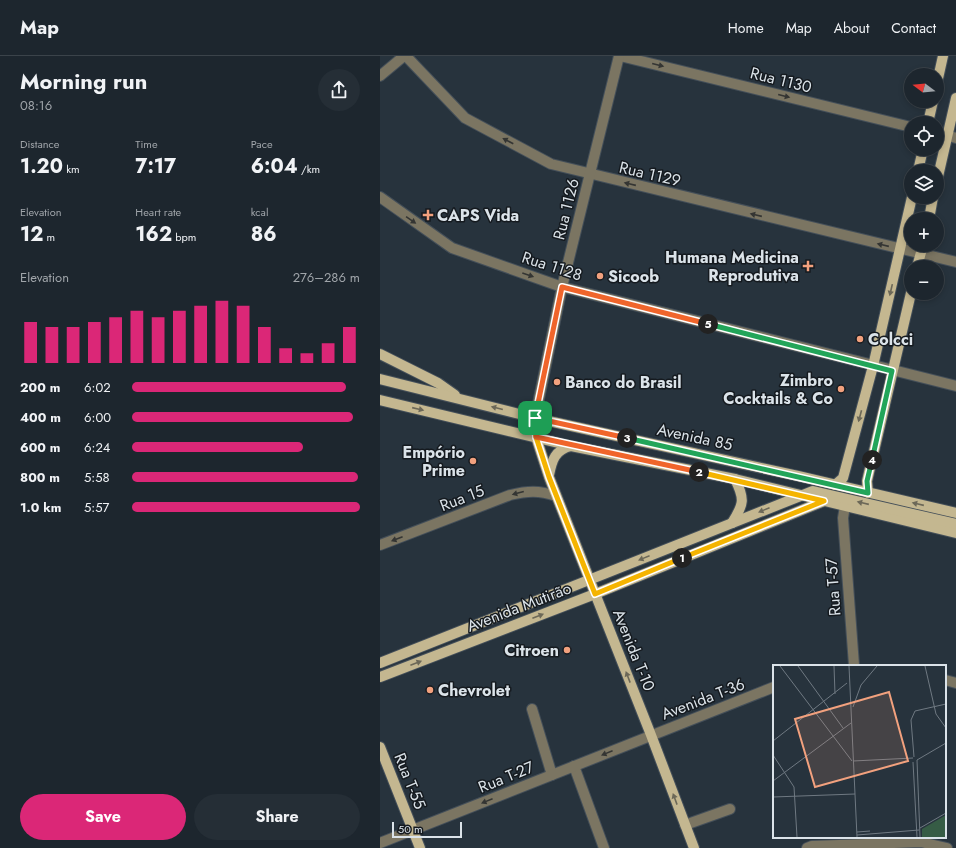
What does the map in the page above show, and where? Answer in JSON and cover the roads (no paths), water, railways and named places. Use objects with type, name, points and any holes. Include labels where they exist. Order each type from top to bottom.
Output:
[{"type":"main road","points":[[940,68],[943,56]]},
{"type":"main road","points":[[943,164],[952,137],[956,98]]},
{"type":"main road","points":[[835,485],[843,478],[873,366],[910,204]]},
{"type":"main road","points":[[868,493],[867,481],[909,300]]},
{"type":"main road","points":[[380,354],[438,383],[459,399]]},
{"type":"main road","name":"Avenida 85","points":[[380,380],[535,418],[956,513]]},
{"type":"main road","name":"Avenida 85","points":[[380,400],[571,446],[735,479],[956,533]]},
{"type":"main road","name":"Avenida T-10","points":[[535,418],[536,437],[556,496],[595,594],[647,737],[694,848]]},
{"type":"main road","points":[[549,477],[551,461],[554,455],[564,448],[571,446]]},
{"type":"main road","points":[[732,523],[742,507],[742,499],[735,479]]},
{"type":"main road","points":[[800,495],[813,491],[956,524]]},
{"type":"main road","name":"Avenida Mutirão","points":[[380,663],[800,495]]},
{"type":"main road","name":"Avenida Mutirão","points":[[380,677],[595,594],[824,501]]},
{"type":"main road","name":"Rua T-55","points":[[380,747],[420,848]]},
{"type":"street","points":[[380,76],[405,56]]},
{"type":"street","name":"Rua 1129","points":[[405,56],[465,118],[551,164],[590,175],[904,249]]},
{"type":"street","name":"Rua 1126","points":[[535,418],[562,287],[620,56]]},
{"type":"street","name":"Rua 1130","points":[[620,56],[904,125]]},
{"type":"street","name":"Rua 1128","points":[[380,196],[452,248],[562,287],[956,386]]},
{"type":"street","name":"Rua 1129","points":[[928,252],[956,262]]},
{"type":"street","name":"Rua 15","points":[[380,545],[510,496],[528,491],[543,491],[556,496]]},
{"type":"street","name":"Rua T-57","points":[[845,506],[843,518],[855,665]]},
{"type":"street","points":[[946,680],[956,683]]},
{"type":"street","name":"Avenida T-36","points":[[647,737],[773,687]]},
{"type":"street","points":[[532,709],[552,775]]},
{"type":"street","name":"Rua T-27","points":[[380,843],[647,737]]},
{"type":"street","points":[[574,766],[604,848]]},
{"type":"street","points":[[685,825],[730,809]]},
{"type":"street","points":[[809,844],[921,840],[947,848]]},
{"type":"place","name":"CAPS Vida","points":[[428,215]]},
{"type":"place","name":"Humana Medicina Reprodutiva","points":[[808,266]]},
{"type":"place","name":"Sicoob","points":[[600,276]]},
{"type":"place","name":"Colcci","points":[[860,339]]},
{"type":"place","name":"Banco do Brasil","points":[[557,382]]},
{"type":"place","name":"Zimbro Cocktails & Co","points":[[841,389]]},
{"type":"place","name":"Empório Prime","points":[[473,461]]},
{"type":"place","name":"Citroen","points":[[567,650]]},
{"type":"place","name":"Chevrolet","points":[[430,690]]}]
